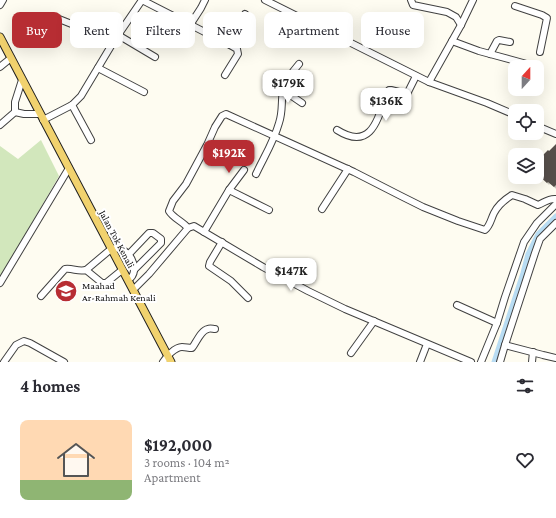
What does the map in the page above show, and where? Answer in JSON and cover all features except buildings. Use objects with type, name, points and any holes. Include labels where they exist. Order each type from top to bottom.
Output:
[{"type":"main road","name":"Jalan Tok Kenali","points":[[0,37],[169,359]]},
{"type":"street","points":[[0,5],[2,0]]},
{"type":"street","points":[[123,28],[142,0],[165,12]]},
{"type":"street","points":[[195,17],[205,0]]},
{"type":"street","points":[[265,0],[429,82],[508,112]]},
{"type":"street","points":[[411,0],[413,5],[453,14],[461,25]]},
{"type":"street","points":[[429,82],[461,25],[473,0]]},
{"type":"street","points":[[515,6],[542,14],[547,18],[540,52]]},
{"type":"street","points":[[123,38],[155,57]]},
{"type":"street","points":[[452,41],[512,60]]},
{"type":"street","points":[[490,54],[497,41],[510,42]]},
{"type":"street","points":[[15,112],[42,117],[72,105],[81,96],[110,48]]},
{"type":"street","points":[[225,75],[238,54],[237,50],[234,48]]},
{"type":"street","points":[[0,68],[11,58]]},
{"type":"street","points":[[256,174],[275,136],[280,120],[285,83],[299,64]]},
{"type":"street","points":[[98,68],[144,92]]},
{"type":"street","points":[[337,130],[352,138],[365,136],[371,130],[377,119],[387,92],[391,90],[407,94],[416,76]]},
{"type":"street","points":[[0,125],[15,112],[15,102],[22,80]]},
{"type":"street","points":[[283,90],[302,103]]},
{"type":"street","points":[[72,105],[91,140]]},
{"type":"street","points":[[188,228],[171,215],[169,211],[173,201],[186,184],[215,127],[222,116],[226,114],[348,169],[423,206],[458,221],[485,230],[487,229],[500,204],[512,195],[538,205],[546,200],[552,198],[556,199]]},
{"type":"street","points":[[544,129],[556,134]]},
{"type":"street","points":[[0,283],[68,168]]},
{"type":"street","points":[[322,209],[348,169]]},
{"type":"street","points":[[204,232],[229,190],[244,170]]},
{"type":"street","points":[[229,190],[269,210]]},
{"type":"street","points":[[481,362],[497,323],[524,242],[537,223],[556,204]]},
{"type":"street","points":[[500,362],[540,239],[556,223]]},
{"type":"street","points":[[133,290],[149,274],[188,228],[194,226],[263,267],[308,291],[471,362]]},
{"type":"street","points":[[129,254],[149,233],[153,233],[161,239],[161,243],[134,270]]},
{"type":"street","points":[[222,242],[209,266],[231,281],[248,298]]},
{"type":"street","points":[[41,296],[65,269],[70,268],[82,271],[86,270],[114,248],[121,249],[129,254],[134,263],[132,276],[128,280]]},
{"type":"street","points":[[86,270],[102,284],[106,283],[122,270]]},
{"type":"street","points":[[456,305],[497,323]]},
{"type":"street","points":[[352,353],[374,320]]},
{"type":"street","points":[[163,362],[169,359],[178,347],[192,348],[202,332],[208,328],[215,329]]},
{"type":"street","points":[[4,362],[16,345],[24,342],[30,343],[62,362]]},
{"type":"street","points":[[420,362],[427,344]]},
{"type":"street","points":[[505,344],[556,358]]},
{"type":"street","points":[[532,362],[533,352]]},
{"type":"green space","points":[[41,140],[59,176],[0,278],[0,146],[18,159]]},
{"type":"waterway","points":[[494,362],[528,254],[538,234],[556,216]]},
{"type":"place","name":"Maahad Ar-Rahmah Kenali","points":[[66,291]]}]
